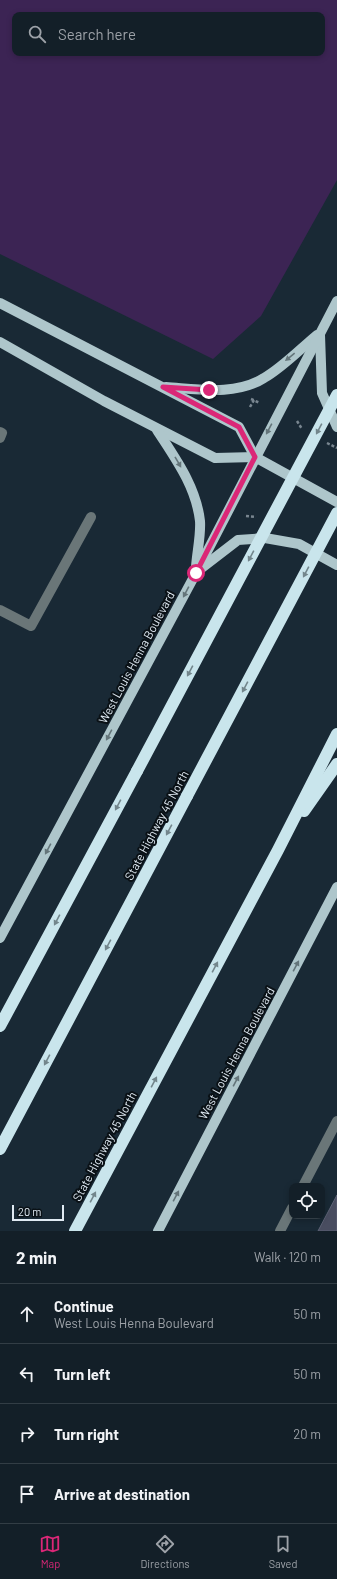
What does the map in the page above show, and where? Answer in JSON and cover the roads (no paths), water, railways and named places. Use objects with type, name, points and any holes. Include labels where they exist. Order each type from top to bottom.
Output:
[{"type":"highway","points":[[0,1026],[337,395]]},
{"type":"highway","name":"State Highway 45 North","points":[[0,1149],[337,513]]},
{"type":"highway","name":"State Highway 45 North","points":[[75,1231],[278,850],[337,734]]},
{"type":"highway","points":[[278,850],[337,764]]},
{"type":"main road","name":"West Louis Henna Boulevard","points":[[0,938],[196,573],[337,301]]},
{"type":"main road","points":[[0,302],[239,427],[255,457]]},
{"type":"main road","points":[[163,387],[209,390],[242,387],[264,379],[320,333]]},
{"type":"main road","points":[[320,333],[322,392],[337,427]]},
{"type":"main road","points":[[0,342],[157,430],[214,458],[255,457],[337,502]]},
{"type":"main road","points":[[157,430],[185,474],[194,496],[200,522],[196,573]]},
{"type":"main road","points":[[196,573],[238,540],[265,538],[299,544],[337,565]]},
{"type":"main road","name":"West Louis Henna Boulevard","points":[[158,1231],[337,887]]},
{"type":"lane","points":[[0,432],[2,433],[0,438]]},
{"type":"lane","points":[[0,610],[31,626],[90,517]]},
{"type":"lane","points":[[305,1183],[337,1121]]},
{"type":"lane","points":[[280,1231],[289,1214]]}]
